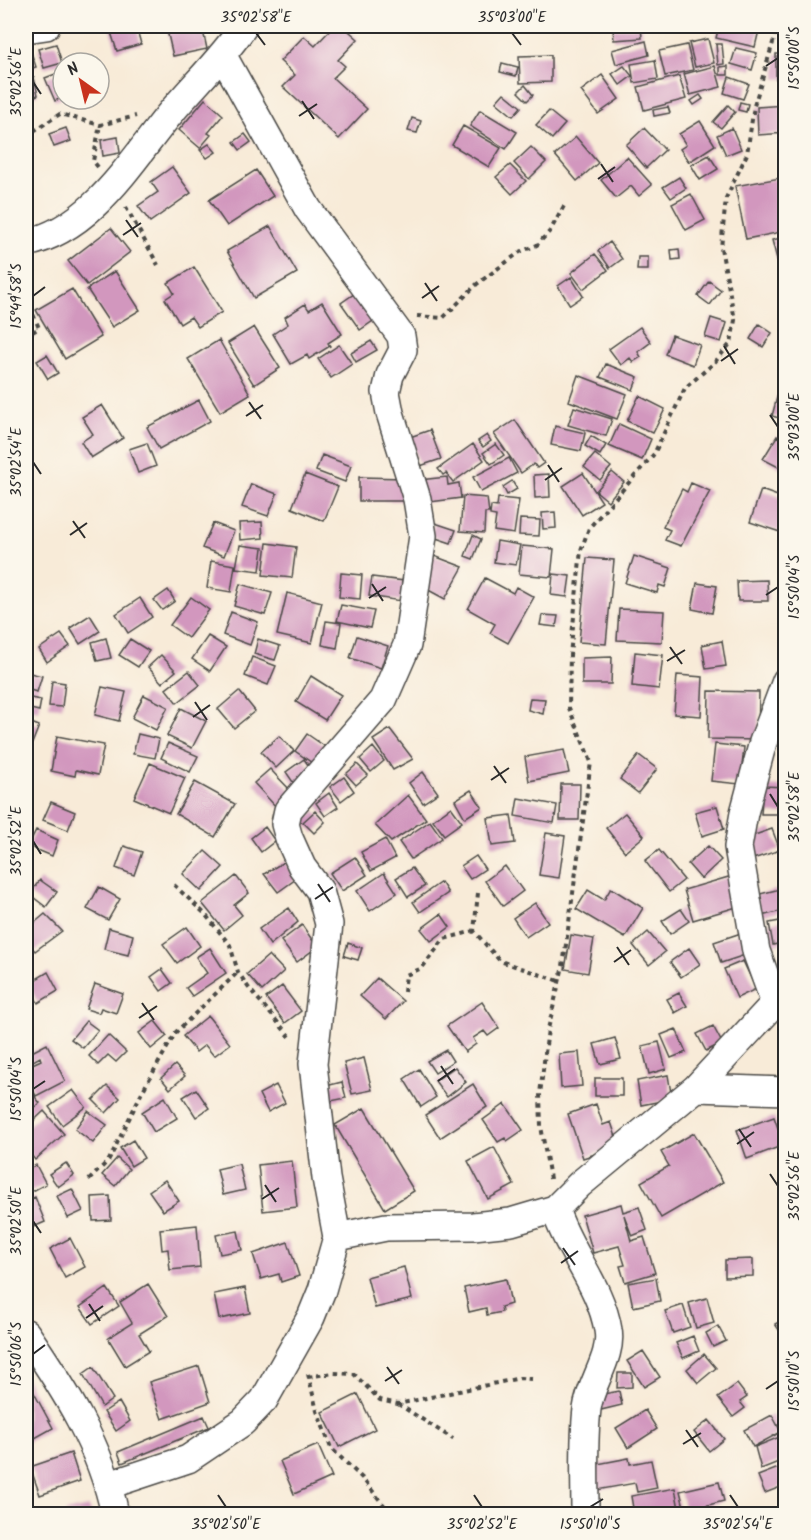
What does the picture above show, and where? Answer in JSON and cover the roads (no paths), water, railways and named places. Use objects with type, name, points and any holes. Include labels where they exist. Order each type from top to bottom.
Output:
[{"type":"street","points":[[26,29],[46,26]]},
{"type":"street","points":[[26,243],[71,223],[114,186],[167,118],[223,56],[244,26]]},
{"type":"street","points":[[109,1485],[188,1459],[243,1422],[264,1400],[322,1290],[337,1237],[326,1178],[313,1064],[329,924],[320,891],[302,867],[285,824],[288,810],[383,700],[407,645],[423,536],[417,499],[390,413],[386,392],[390,375],[403,350],[401,336],[308,209],[223,56]]},
{"type":"street","points":[[337,1237],[386,1227],[473,1226],[511,1222],[555,1209],[580,1184],[696,1088],[780,1000],[756,951],[738,847],[744,813],[764,742],[786,681]]},
{"type":"street","points":[[696,1088],[786,1091]]},
{"type":"street","points":[[555,1209],[562,1234],[599,1298],[609,1333],[608,1344],[587,1409],[585,1515]]},
{"type":"street","points":[[26,1333],[64,1389],[90,1438],[109,1485],[115,1515]]}]
